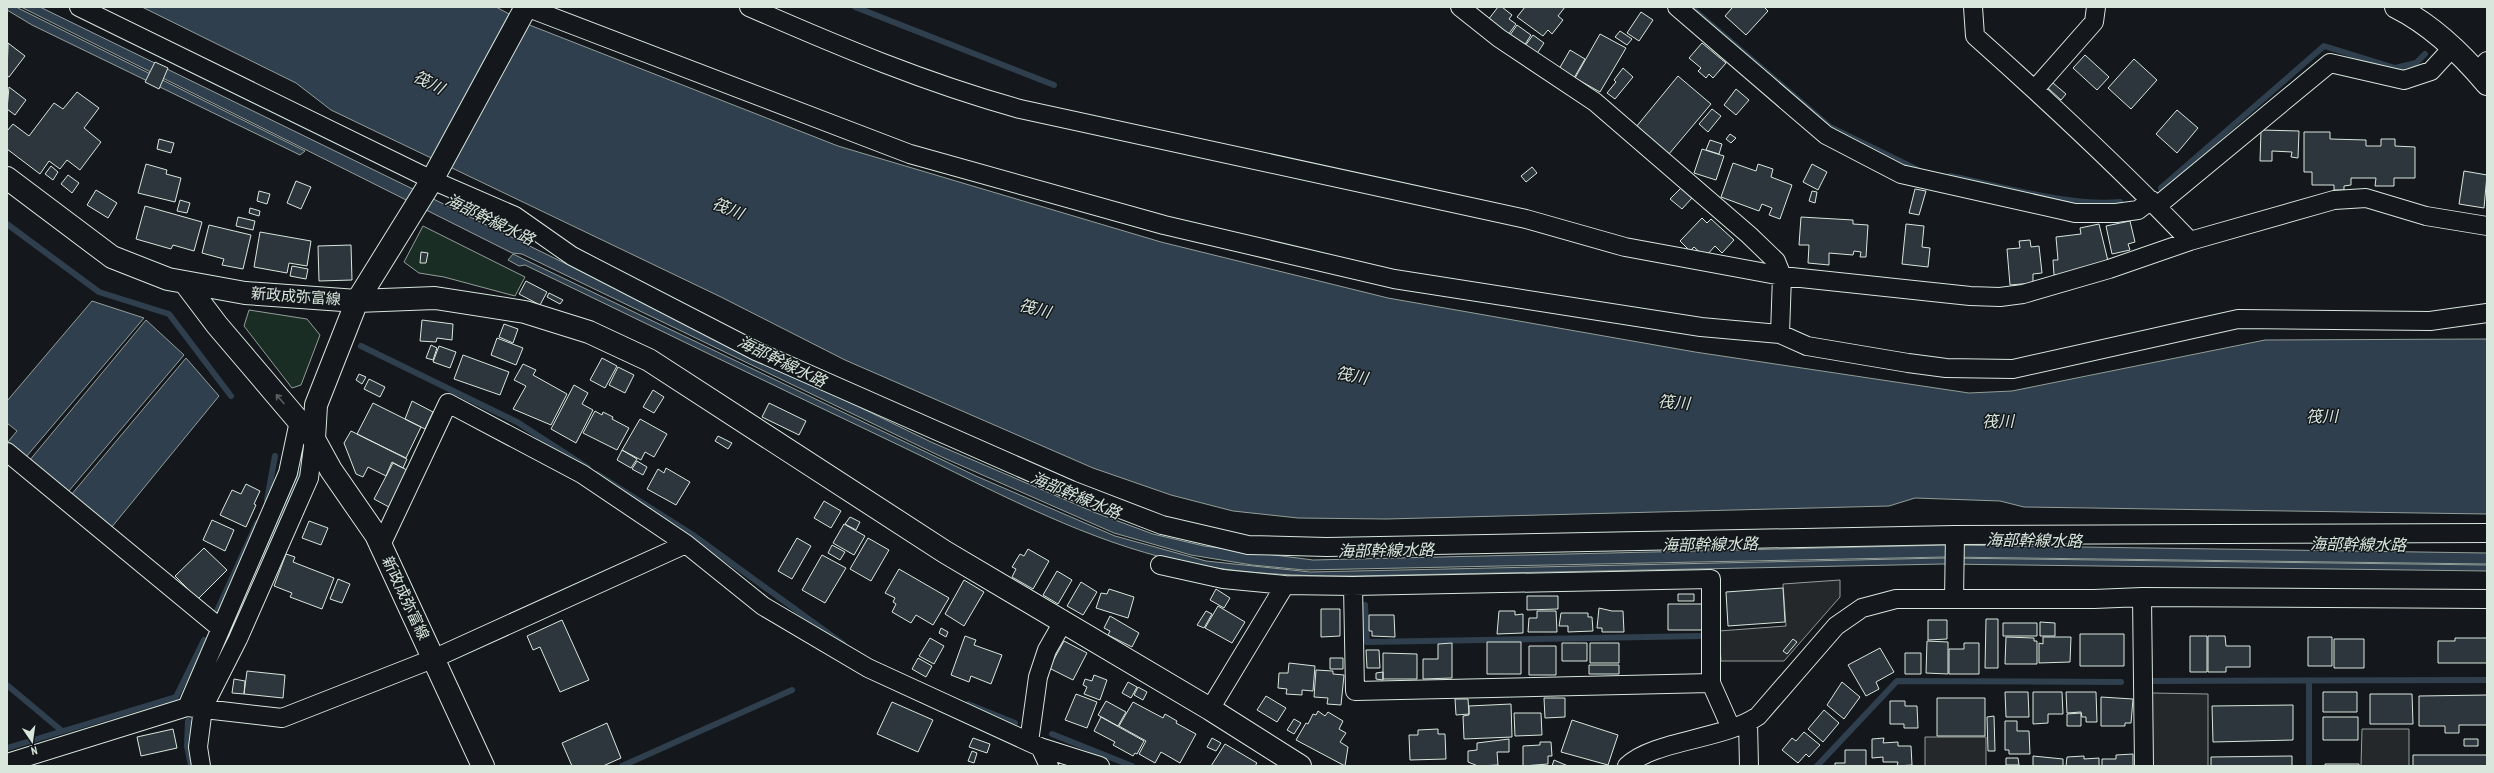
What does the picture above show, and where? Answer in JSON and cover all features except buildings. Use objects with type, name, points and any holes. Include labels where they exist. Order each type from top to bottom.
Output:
[{"type":"street","points":[[79,7],[429,184],[515,216],[572,256],[756,351],[1070,490],[1162,525],[1248,545],[1327,547],[2487,534]]},
{"type":"street","points":[[357,301],[429,184],[526,7],[910,154],[1164,225],[1394,280],[1701,328],[1780,334],[1807,346],[1946,368],[1988,370],[2013,369],[2238,319],[2430,321],[2487,314]]},
{"type":"street","points":[[749,7],[865,58],[958,92],[1020,109],[1526,219],[1625,248],[1782,276],[1970,296],[2000,297],[2023,294],[2109,269],[2190,240],[2334,200],[2366,198],[2426,216],[2487,226]]},
{"type":"street","points":[[1460,7],[1499,38],[1595,102],[1749,235],[1776,261],[1782,276],[1780,334]]},
{"type":"street","points":[[1677,7],[1826,135],[1901,174],[2075,213],[2116,214],[2138,210],[2154,203],[2330,63],[2404,80],[2431,71],[2452,47]]},
{"type":"street","points":[[1973,7],[1975,36],[2035,89],[2154,203],[2190,240]]},
{"type":"street","points":[[2035,89],[2094,22],[2096,7]]},
{"type":"street","points":[[2396,7],[2409,14],[2484,72]]},
{"type":"street","name":"新政成弥富線","points":[[7,178],[112,256],[186,284],[245,293],[357,301],[316,405],[314,439]]},
{"type":"street","name":"新政成弥富線","points":[[186,284],[217,325],[314,439],[331,470],[381,545],[435,658],[483,766]]},
{"type":"street","points":[[357,301],[435,298],[525,312],[589,332],[649,360],[945,552],[1210,709],[1300,766]]},
{"type":"street","points":[[381,545],[448,403],[582,474],[686,544],[763,606],[868,668],[1034,744],[1100,766]]},
{"type":"street","points":[[201,766],[195,707],[220,628],[288,473],[299,421]]},
{"type":"street","points":[[195,707],[238,639],[309,478],[314,439]]},
{"type":"street","points":[[7,452],[220,628]]},
{"type":"street","points":[[1954,599],[1955,539]]},
{"type":"street","points":[[17,762],[195,707],[282,718],[435,658],[686,544]]},
{"type":"street","points":[[1160,565],[1223,579],[1285,585],[1353,586],[1711,579],[1710,683],[1731,728]]},
{"type":"street","points":[[1210,709],[1285,585]]},
{"type":"street","points":[[1353,586],[1355,691],[1710,683]]},
{"type":"street","points":[[2142,597],[2144,766]]},
{"type":"street","points":[[1627,766],[1646,753],[1699,739],[1748,722],[1758,716],[1836,626],[1862,608],[1896,599],[2094,599],[2142,597],[2487,599]]},
{"type":"street","points":[[1049,766],[1034,744],[1038,677],[1047,650],[1063,622]]},
{"type":"street","points":[[1748,722],[1749,766]]},
{"type":"green space","points":[[423,226],[525,277],[515,296],[444,277],[419,273],[404,262]]},
{"type":"green space","points":[[249,310],[307,319],[320,335],[301,385],[292,388],[244,326]]},
{"type":"shaded area","points":[[1840,580],[1840,597],[1784,661],[1721,661],[1719,631],[1786,626],[1783,584]]},
{"type":"shaded area","points":[[2152,693],[2208,694],[2208,766],[2152,766]]},
{"type":"shaded area","points":[[2362,729],[2409,729],[2409,766],[2361,766]]},
{"type":"shaded area","points":[[1925,737],[1986,737],[1986,766],[1925,766]]},
{"type":"water","points":[[7,7],[16,7],[305,151],[300,155],[32,25],[7,10]]},
{"type":"water","points":[[21,7],[40,7],[931,442],[1096,513],[1153,534],[1204,546],[1313,560],[1947,545],[2487,553],[2487,564],[1945,557],[1304,570],[1252,565],[1191,555],[1114,533],[944,458],[522,254],[512,253]]},
{"type":"water","name":"筏川","points":[[142,7],[496,7],[532,26],[838,146],[1161,242],[1388,298],[1695,352],[1969,393],[2012,391],[2265,340],[2487,339],[2487,514],[2024,507],[2000,501],[1915,498],[1889,506],[1386,519],[1298,518],[1233,511],[1171,495],[1093,468],[845,360],[721,297],[331,110],[296,83]]},
{"type":"water","points":[[513,254],[976,476],[1115,536],[1206,561],[1310,572],[1944,558],[2487,565],[2487,571],[1944,564],[1352,576],[1280,574],[1208,567],[1161,557],[1128,547],[1096,536],[1032,510],[525,265],[519,266],[508,260]]},
{"type":"water","points":[[92,301],[144,318],[26,457],[7,443],[17,431],[7,423],[7,401]]},
{"type":"water","points":[[146,320],[184,355],[68,492],[29,461]]},
{"type":"water","points":[[186,358],[219,396],[111,528],[71,495]]},
{"type":"waterway","points":[[855,7],[1054,85]]},
{"type":"waterway","points":[[1694,10],[1830,127],[1918,170]]},
{"type":"waterway","points":[[2161,188],[2324,46],[2395,68],[2416,63],[2425,54]]},
{"type":"waterway","points":[[1950,176],[2058,199],[2100,203],[2120,202]]},
{"type":"waterway","points":[[7,224],[99,292],[169,314],[231,396]]},
{"type":"waterway","points":[[361,346],[517,422],[588,468]]},
{"type":"waterway","points":[[267,500],[275,456]]},
{"type":"waterway","points":[[262,555],[299,474]]},
{"type":"waterway","points":[[597,474],[693,535],[843,644]]},
{"type":"waterway","points":[[217,611],[257,523]]},
{"type":"waterway","points":[[1365,605],[1367,642],[1702,636]]},
{"type":"waterway","points":[[7,748],[176,697],[204,640]]},
{"type":"waterway","points":[[2154,681],[2487,680]]},
{"type":"waterway","points":[[1817,766],[1897,681],[2121,682]]},
{"type":"waterway","points":[[2309,682],[2309,766]]},
{"type":"waterway","points":[[7,685],[62,731]]},
{"type":"waterway","points":[[622,766],[792,690]]},
{"type":"waterway","points":[[968,704],[1015,723]]},
{"type":"waterway","points":[[188,721],[187,746],[191,766]]},
{"type":"waterway","points":[[1052,734],[1132,766]]},
{"type":"water label","name":"海部幹線水路","points":[[490,219]]},
{"type":"water label","name":"海部幹線水路","points":[[782,361]]},
{"type":"water label","name":"海部幹線水路","points":[[1076,495]]},
{"type":"water label","name":"海部幹線水路","points":[[2034,540]]},
{"type":"water label","name":"海部幹線水路","points":[[1710,544]]},
{"type":"water label","name":"海部幹線水路","points":[[2358,544]]},
{"type":"water label","name":"海部幹線水路","points":[[1386,550]]}]
